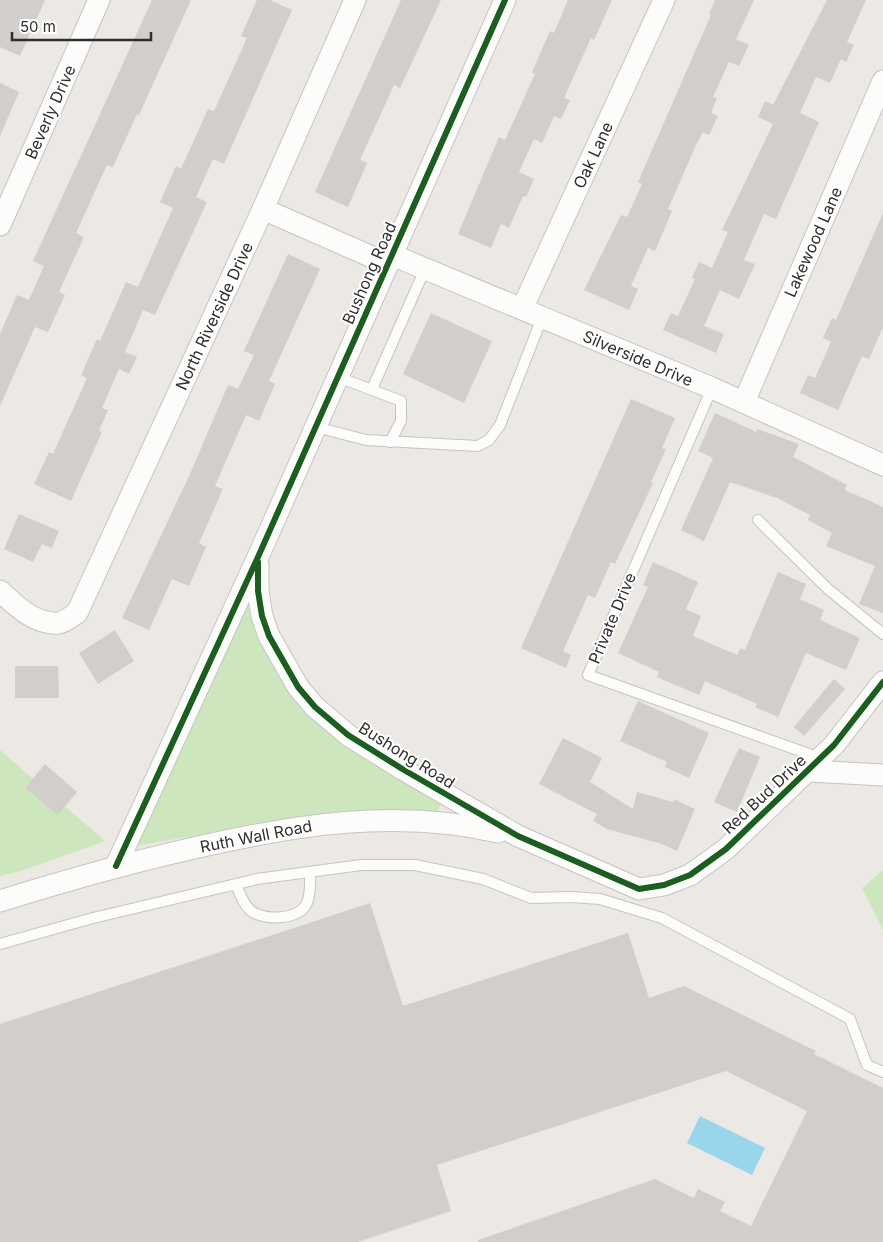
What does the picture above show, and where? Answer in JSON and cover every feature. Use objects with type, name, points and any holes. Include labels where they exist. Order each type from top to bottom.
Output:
[{"type":"street","name":"Beverly Drive","points":[[2,215],[99,0]]},
{"type":"street","name":"Bushong Road","points":[[116,866],[258,557],[505,0]]},
{"type":"street","name":"Oak Lane","points":[[522,309],[664,0]]},
{"type":"street","name":"North Riverside Drive","points":[[0,591],[24,613],[45,621],[61,623],[77,613],[263,209],[353,1]]},
{"type":"street","name":"Lakewood Lane","points":[[744,402],[883,81]]},
{"type":"street","name":"Silverside Drive","points":[[263,209],[390,260],[425,269],[522,309],[712,388],[883,465]]},
{"type":"street","name":"Bushong Road","points":[[258,557],[258,591],[262,616],[269,636],[298,687],[315,707],[348,735],[518,836],[639,889]]},
{"type":"street","name":"Red Bud Drive","points":[[639,889],[664,886],[690,875],[726,849],[815,765],[883,682]]},
{"type":"street","points":[[815,765],[883,775]]},
{"type":"street","name":"Ruth Wall Road","points":[[0,901],[116,866],[264,832],[333,822],[442,822],[473,826],[518,836]]},
{"type":"lane","points":[[372,389],[425,269]]},
{"type":"lane","points":[[316,427],[366,440],[459,447],[478,446],[489,440],[500,425],[542,318]]},
{"type":"lane","points":[[338,377],[401,401],[401,421],[390,442]]},
{"type":"lane","name":"Private Drive","points":[[712,388],[588,674],[815,765]]},
{"type":"lane","points":[[758,520],[828,589],[883,634]]},
{"type":"lane","points":[[0,944],[92,918],[236,884],[361,865],[415,865],[484,880],[532,898],[572,897],[600,900],[662,918],[850,1019],[868,1065],[883,1072]]},
{"type":"lane","points":[[236,884],[243,902],[252,911],[262,916],[279,917],[297,913],[304,908],[310,892],[310,872]]},
{"type":"green space","points":[[244,606],[253,610],[294,698],[442,801],[438,811],[376,811],[296,818],[136,846]]},
{"type":"green space","points":[[0,750],[105,841],[21,871],[0,876]]},
{"type":"green space","points":[[883,870],[883,930],[862,888]]},
{"type":"water","points":[[700,1116],[765,1148],[752,1175],[687,1143]]},
{"type":"building","points":[[0,0],[45,0],[20,56],[0,47]]},
{"type":"building","points":[[152,0],[191,0],[139,115],[137,114],[113,167],[107,165],[76,233],[84,237],[59,292],[65,295],[48,332],[35,327],[0,406],[0,334],[17,295],[29,300],[44,266],[33,261]]},
{"type":"building","points":[[257,0],[270,0],[292,10],[224,164],[213,159],[196,197],[207,202],[155,315],[143,310],[125,352],[137,357],[129,374],[119,369],[102,408],[108,410],[99,431],[102,432],[71,501],[34,484],[49,452],[53,454],[87,378],[81,375],[97,339],[100,341],[126,282],[138,287],[173,208],[160,202],[176,166],[181,169],[208,109],[214,111],[247,38],[241,36]]},
{"type":"building","points":[[401,0],[441,0],[400,88],[394,85],[360,160],[367,163],[348,207],[315,192]]},
{"type":"building","points":[[568,0],[612,0],[594,40],[591,38],[564,98],[570,100],[561,119],[554,116],[542,143],[534,139],[519,172],[534,179],[526,197],[523,196],[509,228],[501,224],[491,248],[458,234],[499,137],[505,140],[535,74],[532,72],[550,31],[554,33]]},
{"type":"building","points":[[715,0],[754,0],[736,39],[749,45],[739,66],[729,62],[713,97],[717,98],[711,113],[718,116],[709,135],[703,132],[696,145],[668,209],[672,211],[655,251],[648,248],[631,286],[638,289],[629,310],[584,290],[621,215],[627,217],[642,184],[638,182],[711,15],[709,14]]},
{"type":"building","points":[[827,0],[866,0],[847,42],[854,45],[846,62],[841,59],[830,83],[816,77],[800,113],[819,122],[776,219],[764,214],[744,260],[755,264],[739,299],[720,290],[704,326],[724,334],[716,353],[663,330],[671,313],[678,316],[695,279],[692,278],[699,262],[712,268],[728,232],[722,230],[773,124],[758,117],[765,101],[773,105]]},
{"type":"building","points":[[0,83],[19,92],[0,136]]},
{"type":"building","points":[[883,213],[883,327],[869,359],[862,356],[838,410],[800,393],[808,375],[815,378],[831,342],[823,338],[832,318],[836,320]]},
{"type":"building","points":[[288,254],[320,269],[269,381],[275,384],[259,421],[246,415],[215,486],[223,489],[199,543],[206,547],[189,586],[172,579],[149,630],[122,618],[190,474],[228,385],[238,389],[254,355],[244,351]]},
{"type":"building","points":[[431,313],[492,341],[464,403],[403,374]]},
{"type":"building","points":[[631,399],[675,418],[662,448],[666,449],[651,482],[653,483],[615,564],[611,562],[595,598],[588,595],[563,651],[571,655],[566,668],[521,648]]},
{"type":"building","points":[[715,413],[756,432],[757,429],[799,444],[793,457],[847,485],[845,490],[883,507],[883,613],[859,604],[875,566],[826,546],[832,533],[808,520],[810,515],[777,498],[730,482],[704,541],[681,530],[713,458],[698,451]]},
{"type":"building","points":[[19,514],[59,531],[52,548],[42,544],[33,562],[4,549]]},
{"type":"building","points":[[653,562],[698,582],[686,609],[701,616],[693,636],[737,655],[740,648],[745,650],[778,572],[806,584],[800,599],[824,610],[820,620],[860,638],[846,670],[806,653],[778,717],[755,707],[757,704],[705,681],[699,695],[657,677],[659,672],[618,653],[648,587],[643,585]]},
{"type":"building","points":[[115,630],[134,661],[98,684],[79,653]]},
{"type":"building","points":[[15,666],[58,666],[59,698],[15,698]]},
{"type":"building","points":[[834,679],[845,689],[804,736],[794,727]]},
{"type":"building","points":[[638,701],[709,733],[689,778],[665,767],[667,762],[620,741]]},
{"type":"building","points":[[563,738],[602,758],[590,782],[633,809],[637,792],[673,802],[674,799],[695,809],[677,851],[662,844],[607,829],[593,821],[597,814],[539,784]]},
{"type":"building","points":[[739,748],[760,757],[737,812],[714,802]]},
{"type":"building","points":[[45,764],[77,792],[58,815],[25,788]]},
{"type":"building","points":[[370,903],[403,1006],[628,933],[649,998],[684,986],[816,1051],[814,1054],[883,1088],[883,1242],[478,1242],[478,1240],[655,1179],[694,1198],[698,1189],[725,1202],[720,1211],[751,1226],[807,1111],[726,1071],[437,1165],[451,1211],[358,1242],[0,1242],[0,1024]]},
{"type":"cycle path","points":[[116,866],[258,557],[505,0]]},
{"type":"cycle path","points":[[258,562],[258,591],[262,616],[269,636],[298,687],[315,707],[348,735],[518,836],[639,889],[664,885],[690,875],[726,849],[834,745],[883,682]]}]
